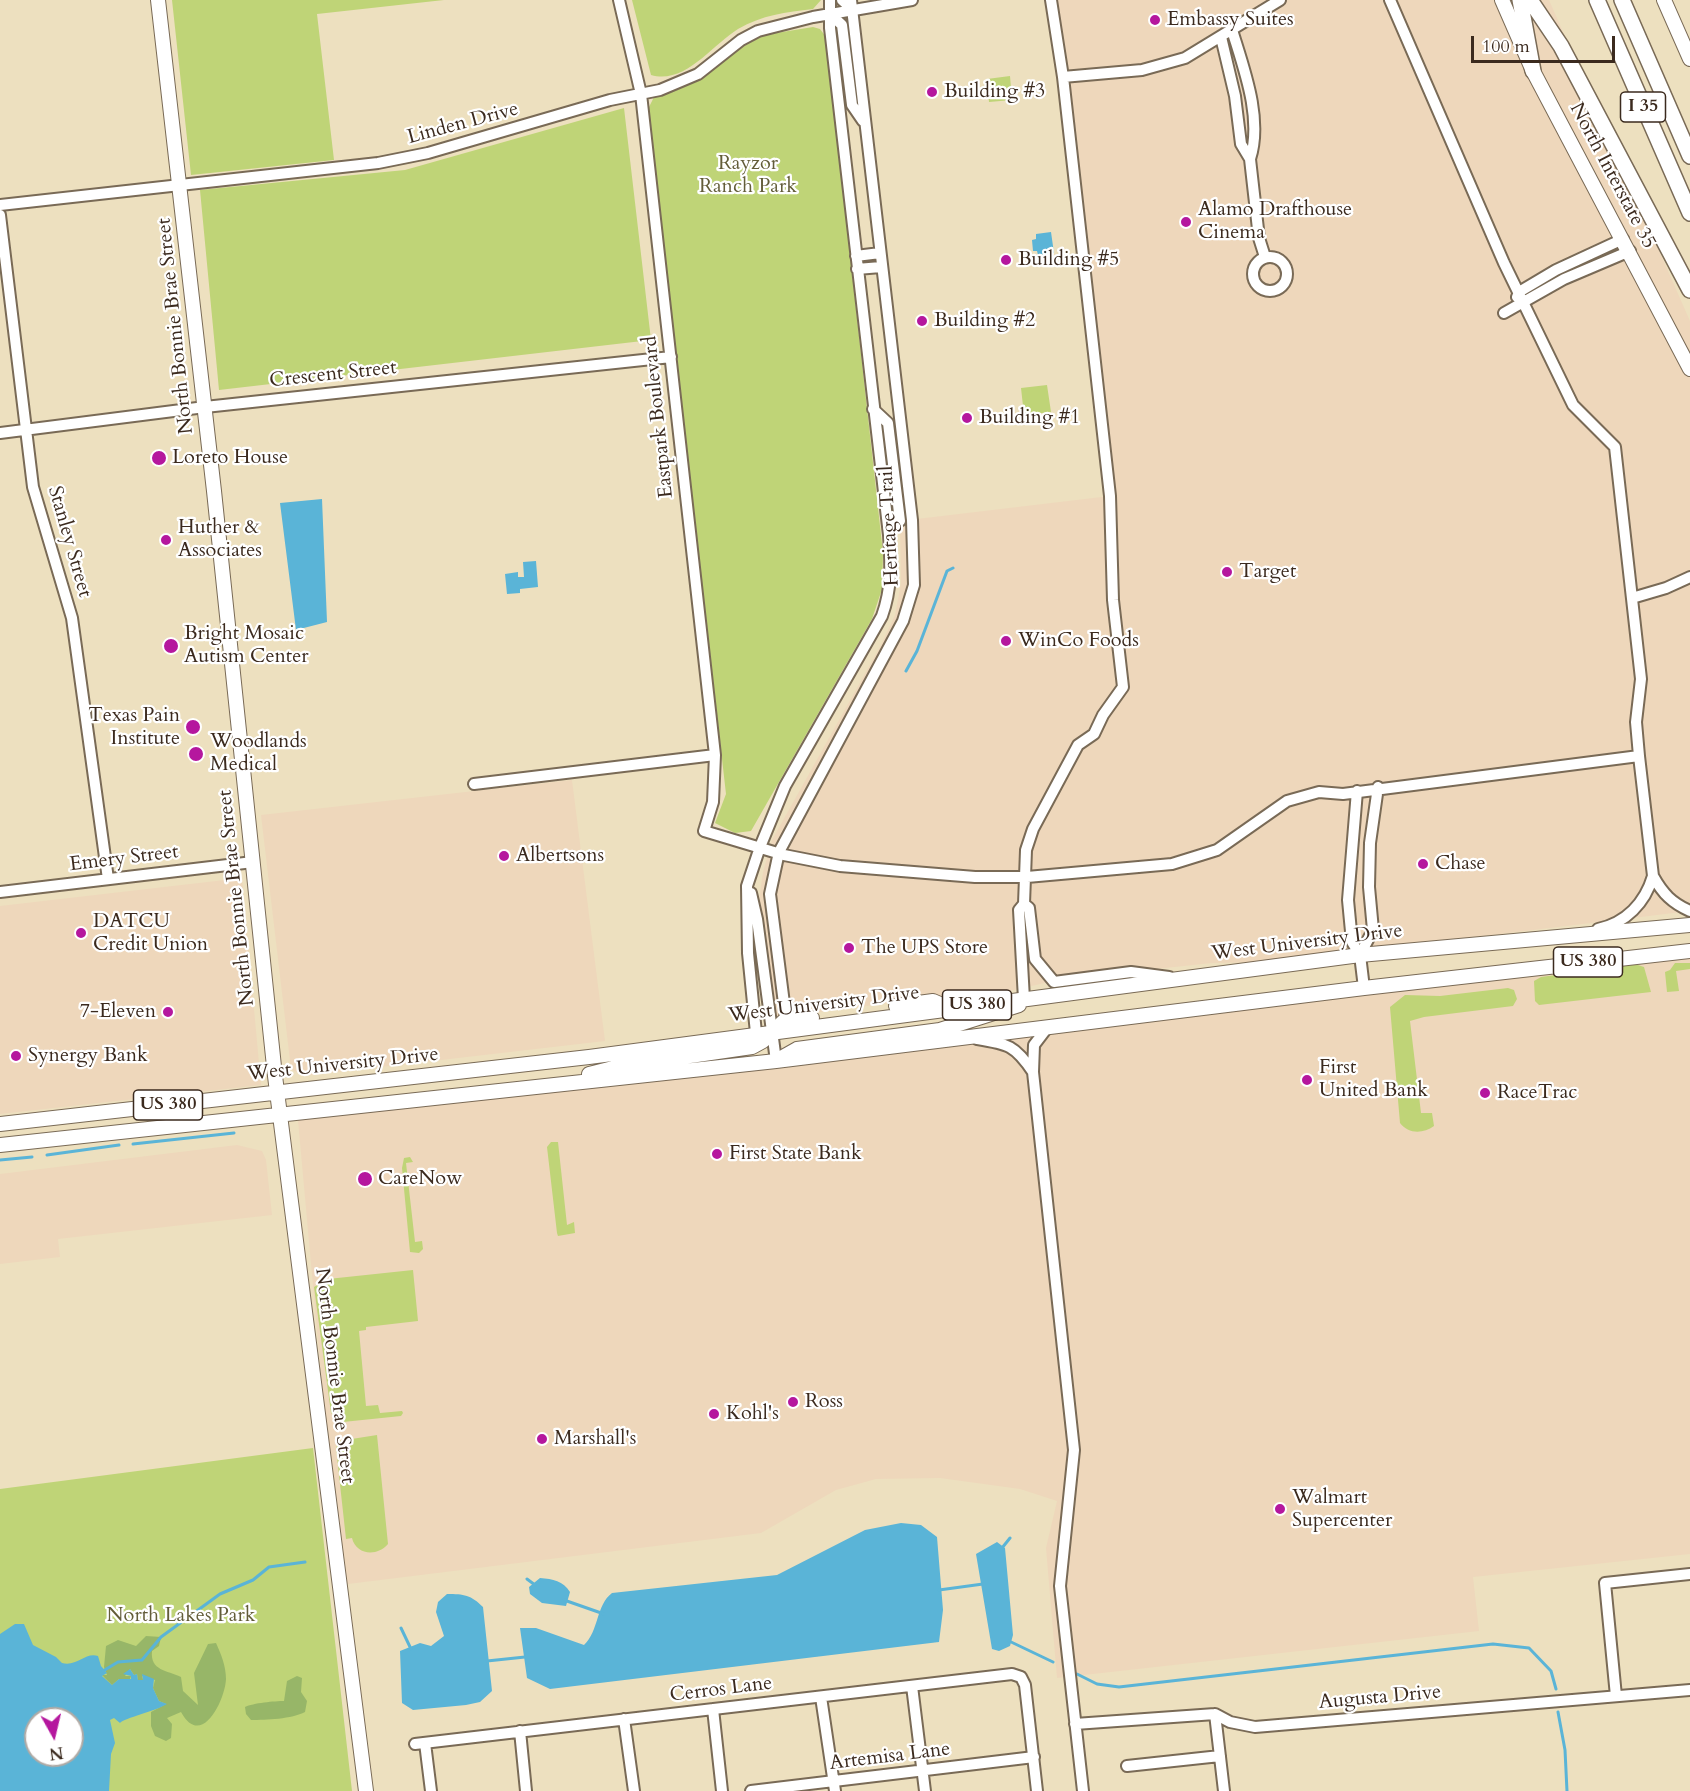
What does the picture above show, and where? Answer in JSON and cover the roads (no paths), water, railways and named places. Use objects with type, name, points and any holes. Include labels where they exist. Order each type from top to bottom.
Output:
[{"type":"highway","points":[[1520,0],[1533,71]]},
{"type":"highway","points":[[1530,0],[1573,67],[1690,290]]},
{"type":"highway","name":"I 35","points":[[1597,0],[1690,213]]},
{"type":"highway","name":"I 35","points":[[1622,0],[1690,156]]},
{"type":"main road","name":"North Bonnie Brae Street","points":[[159,0],[205,407],[277,1092],[282,1113],[366,1791]]},
{"type":"main road","name":"North Interstate 35","points":[[1502,0],[1533,71],[1627,245],[1690,369]]},
{"type":"main road","points":[[1664,0],[1690,59]]},
{"type":"main road","name":"West University Drive","points":[[0,1124],[589,1057],[771,1031],[1360,955],[1690,925]]},
{"type":"main road","points":[[1650,929],[1653,954]]},
{"type":"main road","name":"US 380","points":[[0,1145],[282,1113],[776,1062],[1364,988],[1690,951]]},
{"type":"main road","points":[[776,1062],[797,1049],[940,1030],[965,1024],[1046,996]]},
{"type":"main road","points":[[567,1083],[591,1073],[621,1066],[752,1047],[763,1041],[786,1019],[933,1001],[949,1008]]},
{"type":"street","name":"Eastpark Boulevard","points":[[620,0],[641,94],[715,755],[713,802],[704,831],[760,847]]},
{"type":"street","name":"Heritage Trail","points":[[756,1033],[747,953],[749,880],[785,786],[854,669],[882,616],[890,595],[889,535],[857,269],[830,0]]},
{"type":"street","points":[[842,0],[852,5]]},
{"type":"street","name":"Linden Drive","points":[[0,205],[180,183],[378,163],[428,153],[610,100],[641,94],[698,74],[741,40],[758,31],[830,14],[852,5],[912,0]]},
{"type":"street","points":[[1024,999],[1019,910],[1024,904],[1026,850],[1033,829],[1078,745],[1094,734],[1103,715],[1122,687],[1113,600],[1110,496],[1063,77],[1052,0]]},
{"type":"street","points":[[1063,77],[1142,70],[1185,58],[1280,0]]},
{"type":"street","points":[[1390,0],[1433,103],[1519,292],[1520,304],[1573,405],[1615,447],[1641,679],[1636,722],[1653,876],[1661,891],[1675,904],[1690,911]]},
{"type":"street","name":"Heritage Trail","points":[[786,1019],[770,894],[779,852],[903,621],[914,585],[912,520],[852,5]]},
{"type":"street","points":[[830,14],[842,26],[852,105],[864,122]]},
{"type":"street","points":[[1232,30],[1249,95],[1255,141],[1250,159],[1259,238],[1265,257]]},
{"type":"street","points":[[1221,37],[1235,96],[1240,144],[1250,159]]},
{"type":"street","name":"Stanley Street","points":[[0,215],[33,487],[72,618],[108,879]]},
{"type":"street","points":[[1519,292],[1556,270],[1627,245]]},
{"type":"street","points":[[1504,313],[1627,245]]},
{"type":"street","points":[[856,256],[880,253]]},
{"type":"street","points":[[1265,257],[1275,258],[1284,263],[1288,286],[1263,294],[1255,282],[1253,272],[1257,263],[1265,257]]},
{"type":"street","points":[[857,269],[881,267]]},
{"type":"street","name":"Crescent Street","points":[[0,433],[205,407],[671,357]]},
{"type":"street","points":[[873,409],[888,423],[900,521]]},
{"type":"street","points":[[1632,598],[1666,588],[1690,577]]},
{"type":"street","points":[[474,784],[715,755]]},
{"type":"street","points":[[760,847],[840,866],[975,877],[1024,877],[1172,864],[1216,850],[1287,801],[1319,792],[1343,794],[1378,787],[1639,756]]},
{"type":"street","points":[[1360,955],[1373,930],[1369,887],[1371,843],[1378,787]]},
{"type":"street","points":[[1357,791],[1348,900],[1352,942],[1360,955],[1364,988]]},
{"type":"street","name":"Emery Street","points":[[0,892],[253,862]]},
{"type":"street","points":[[1562,937],[1607,927],[1638,908],[1648,892],[1653,876]]},
{"type":"street","points":[[749,880],[757,919],[776,1062]]},
{"type":"street","points":[[1024,904],[1029,908],[1035,959],[1054,982],[1131,972],[1183,978]]},
{"type":"street","points":[[1047,1028],[1034,1045],[1033,1072],[1074,1450],[1060,1586],[1083,1791]]},
{"type":"street","points":[[968,1038],[1010,1044],[1022,1055],[1033,1072]]},
{"type":"street","points":[[1616,1696],[1605,1583],[1690,1574]]},
{"type":"street","name":"Cerros Lane","points":[[431,1791],[420,1743],[1012,1674],[1021,1677],[1024,1684],[1034,1757]]},
{"type":"street","points":[[912,1686],[925,1791]]},
{"type":"street","name":"Augusta Drive","points":[[1075,1724],[1215,1714],[1230,1722],[1255,1727],[1690,1690]]},
{"type":"street","points":[[821,1696],[834,1786]]},
{"type":"street","points":[[713,1709],[722,1791]]},
{"type":"street","points":[[1215,1714],[1224,1791]]},
{"type":"street","points":[[624,1719],[634,1791]]},
{"type":"street","points":[[519,1731],[526,1791]]},
{"type":"street","points":[[1127,1766],[1220,1756]]},
{"type":"street","points":[[1034,1757],[1037,1791]]},
{"type":"street","name":"Artemisa Lane","points":[[751,1791],[834,1786],[923,1771],[1034,1757]]},
{"type":"water","points":[[1051,232],[1054,253],[1038,255],[1037,251],[1033,251],[1032,240],[1036,239],[1036,234]]},
{"type":"water","points":[[322,499],[327,622],[296,630],[280,503]]},
{"type":"water","points":[[536,561],[538,587],[520,589],[520,593],[507,594],[505,574],[518,572],[518,577],[524,577],[523,562]]},
{"type":"water","points":[[901,1523],[921,1525],[937,1537],[943,1610],[939,1642],[550,1689],[527,1678],[520,1628],[536,1628],[584,1645],[592,1633],[603,1604],[612,1593],[777,1575],[865,1530]]},
{"type":"water","points":[[997,1542],[1005,1548],[1013,1635],[1010,1646],[999,1651],[992,1649],[976,1554]]},
{"type":"water","points":[[540,1578],[557,1581],[567,1588],[570,1592],[566,1606],[542,1603],[530,1594],[529,1587]]},
{"type":"water","points":[[447,1594],[467,1596],[483,1607],[492,1691],[480,1702],[413,1710],[402,1703],[400,1651],[420,1643],[431,1646],[444,1636],[436,1612],[438,1602]]},
{"type":"water","points":[[15,1624],[24,1624],[33,1645],[56,1657],[62,1663],[72,1663],[93,1655],[98,1656],[101,1666],[107,1673],[102,1676],[112,1685],[119,1679],[131,1679],[131,1676],[123,1674],[130,1669],[134,1675],[137,1674],[138,1680],[143,1680],[142,1674],[154,1679],[153,1688],[159,1701],[167,1704],[120,1723],[114,1718],[110,1720],[115,1743],[111,1754],[109,1791],[0,1791],[0,1634]]},
{"type":"waterway","points":[[906,671],[917,651],[947,571],[953,568]]},
{"type":"waterway","points":[[133,1144],[234,1133]]},
{"type":"waterway","points":[[47,1155],[119,1145]]},
{"type":"waterway","points":[[0,1160],[32,1157]]},
{"type":"waterway","points":[[1002,1548],[1010,1538]]},
{"type":"waterway","points":[[103,1671],[118,1662],[142,1660],[161,1637],[220,1594],[253,1580],[269,1567],[305,1562]]},
{"type":"waterway","points":[[527,1579],[535,1585]]},
{"type":"waterway","points":[[939,1590],[983,1584]]},
{"type":"waterway","points":[[564,1600],[604,1614]]},
{"type":"waterway","points":[[401,1628],[411,1649]]},
{"type":"waterway","points":[[1009,1641],[1053,1662]]},
{"type":"waterway","points":[[1077,1674],[1097,1684],[1119,1687],[1493,1644],[1529,1648],[1551,1671],[1556,1689]]},
{"type":"waterway","points":[[487,1661],[525,1657]]},
{"type":"waterway","points":[[1558,1712],[1565,1750],[1567,1791]]},
{"type":"place","name":"Embassy Suites","points":[[1155,20]]},
{"type":"place","name":"Building #3","points":[[932,92]]},
{"type":"place","name":"Alamo Drafthouse Cinema","points":[[1186,222]]},
{"type":"place","name":"Building #5","points":[[1006,260]]},
{"type":"place","name":"Building #2","points":[[922,321]]},
{"type":"place","name":"Building #1","points":[[967,418]]},
{"type":"place","name":"Loreto House","points":[[159,458]]},
{"type":"place","name":"Huther & Associates","points":[[166,540]]},
{"type":"place","name":"Target","points":[[1227,572]]},
{"type":"place","name":"WinCo Foods","points":[[1006,641]]},
{"type":"place","name":"Bright Mosaic Autism Center","points":[[171,646]]},
{"type":"place","name":"Texas Pain Institute","points":[[193,727]]},
{"type":"place","name":"Woodlands Medical","points":[[196,754]]},
{"type":"place","name":"Albertsons","points":[[504,856]]},
{"type":"place","name":"Chase","points":[[1423,864]]},
{"type":"place","name":"DATCU Credit Union","points":[[81,933]]},
{"type":"place","name":"The UPS Store","points":[[849,948]]},
{"type":"place","name":"7-Eleven","points":[[168,1012]]},
{"type":"place","name":"Synergy Bank","points":[[16,1056]]},
{"type":"place","name":"First United Bank","points":[[1307,1080]]},
{"type":"place","name":"RaceTrac","points":[[1485,1093]]},
{"type":"place","name":"First State Bank","points":[[717,1154]]},
{"type":"place","name":"CareNow","points":[[365,1179]]},
{"type":"place","name":"Ross","points":[[793,1402]]},
{"type":"place","name":"Kohl's","points":[[714,1414]]},
{"type":"place","name":"Marshall's","points":[[542,1439]]},
{"type":"place","name":"Walmart Supercenter","points":[[1280,1509]]},
{"type":"park label","name":"Rayzor Ranch Park","points":[[748,176]]},
{"type":"park label","name":"North Lakes Park","points":[[181,1616]]}]
